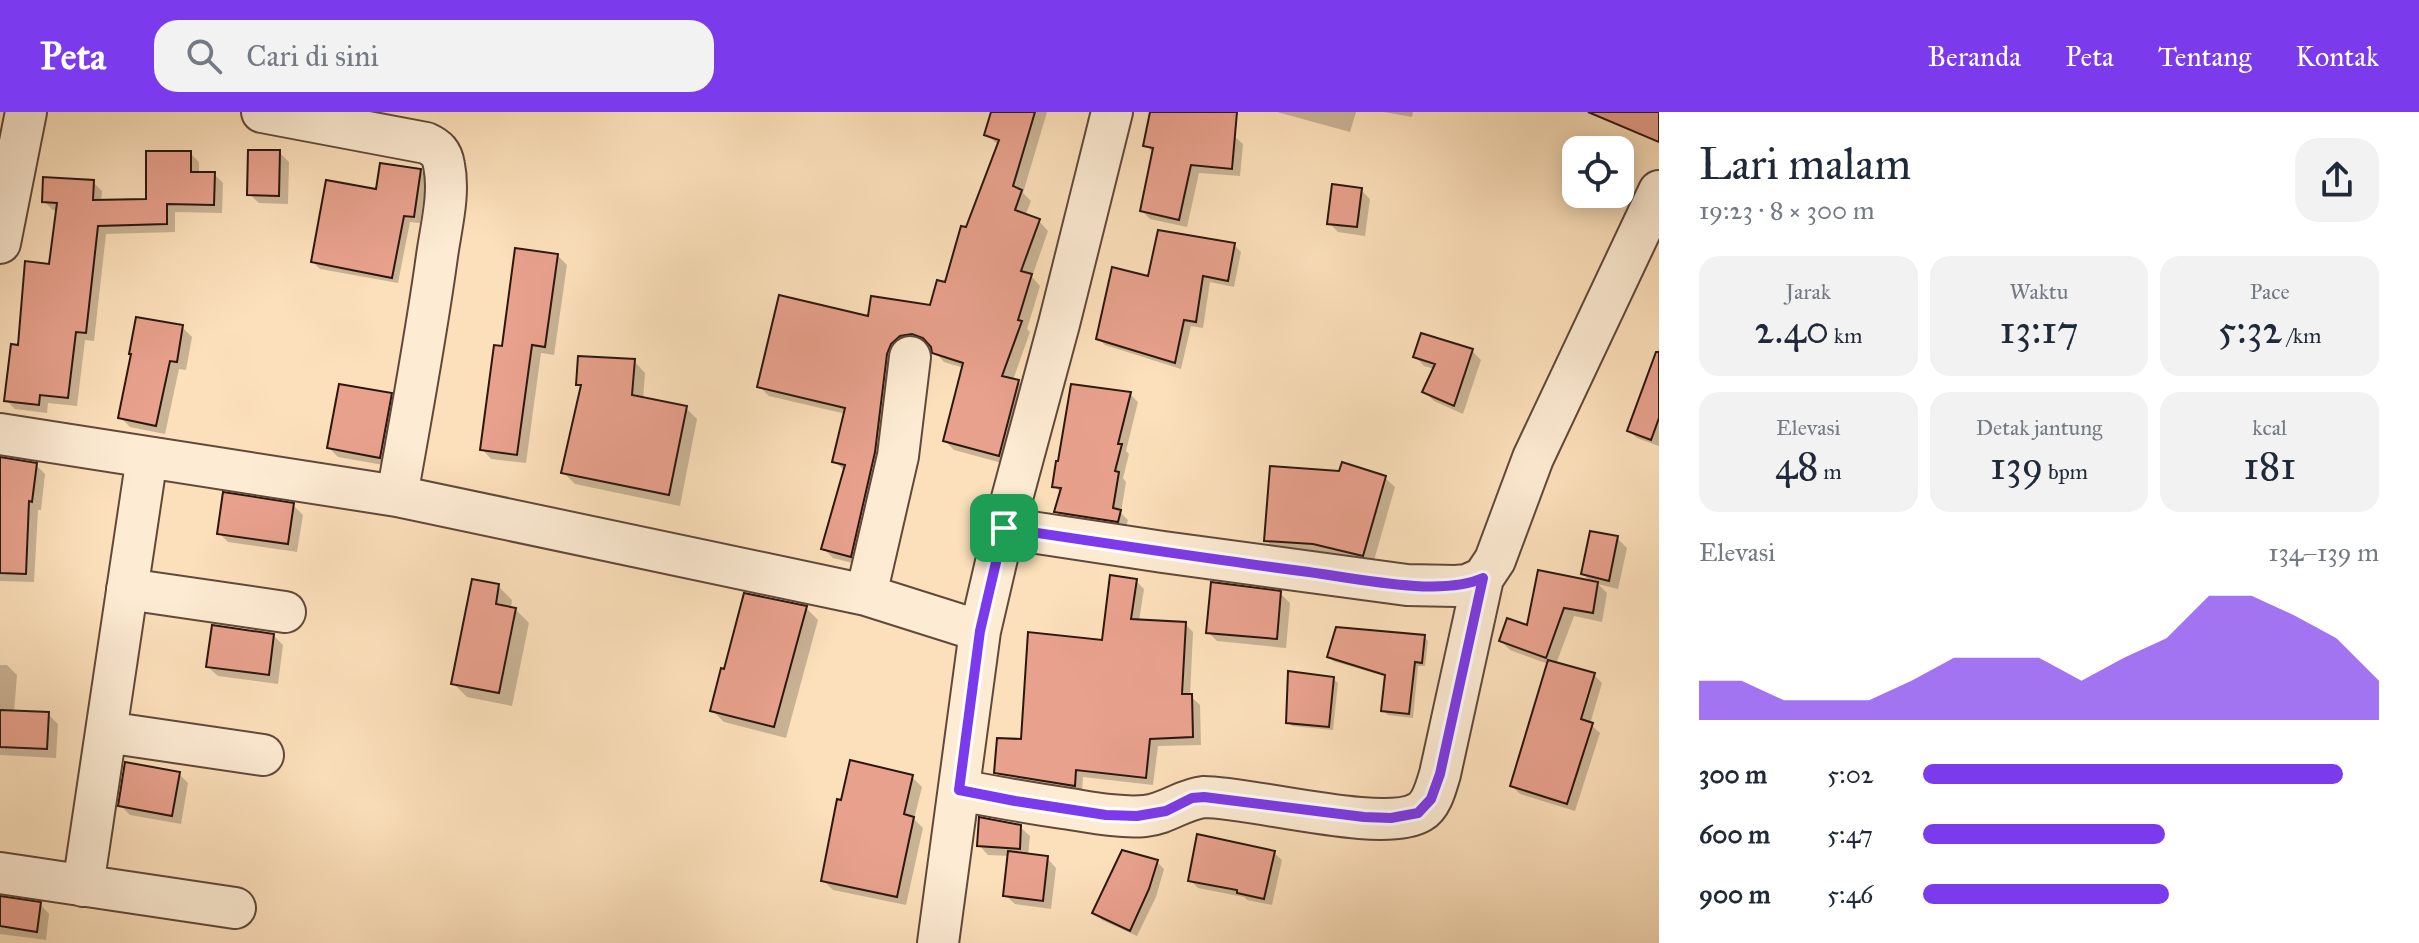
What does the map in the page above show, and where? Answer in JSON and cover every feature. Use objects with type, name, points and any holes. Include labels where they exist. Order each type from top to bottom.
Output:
[{"type":"street","points":[[0,243],[26,112]]},
{"type":"street","points":[[262,112],[426,143],[442,156],[445,197],[427,329],[397,496]]},
{"type":"street","points":[[938,943],[980,631],[1112,112]]},
{"type":"street","points":[[959,790],[1106,815],[1137,816],[1166,811],[1192,798],[1204,797],[1364,817],[1391,818],[1418,813],[1431,799],[1440,774],[1483,578],[1495,560],[1533,458],[1659,191]]},
{"type":"street","points":[[866,595],[898,456],[910,357]]},
{"type":"street","points":[[0,434],[397,496],[866,595],[980,631]]},
{"type":"street","points":[[83,886],[147,457]]},
{"type":"street","points":[[1004,528],[1407,585],[1467,585],[1483,578]]},
{"type":"street","points":[[127,589],[285,612]]},
{"type":"street","points":[[106,732],[263,755]]},
{"type":"street","points":[[0,873],[235,908]]},
{"type":"building","points":[[991,112],[1035,112],[1013,186],[1022,190],[1015,210],[1040,219],[1021,271],[1032,274],[1018,320],[1022,321],[1002,376],[1019,380],[999,456],[943,441],[963,363],[932,353],[923,338],[912,334],[900,336],[891,344],[887,354],[875,452],[851,557],[821,549],[845,465],[832,462],[845,408],[757,387],[779,295],[868,316],[871,296],[930,305],[937,280],[945,282],[961,226],[966,227],[999,140],[984,135]]},
{"type":"building","points":[[1150,112],[1237,112],[1232,169],[1191,165],[1179,220],[1140,211],[1153,148],[1143,146]]},
{"type":"building","points":[[1588,112],[1659,112],[1659,142]]},
{"type":"building","points":[[248,150],[280,150],[279,196],[247,195]]},
{"type":"building","points":[[146,151],[191,151],[191,172],[215,172],[214,205],[167,204],[167,224],[98,226],[86,333],[76,332],[68,398],[40,395],[39,405],[4,401],[11,344],[18,345],[25,261],[49,264],[57,203],[42,202],[43,177],[94,180],[93,200],[146,199]]},
{"type":"building","points":[[380,163],[421,169],[414,217],[404,216],[392,278],[311,262],[326,180],[376,189]]},
{"type":"building","points":[[1332,184],[1362,188],[1357,227],[1327,224]]},
{"type":"building","points":[[1158,230],[1235,243],[1228,281],[1203,276],[1196,322],[1184,320],[1175,363],[1096,339],[1112,267],[1148,276]]},
{"type":"building","points":[[515,248],[558,254],[545,347],[532,345],[517,455],[480,450],[494,345],[502,346]]},
{"type":"building","points":[[136,317],[183,325],[177,362],[170,361],[156,426],[118,418]]},
{"type":"building","points":[[1421,333],[1473,349],[1454,406],[1422,392],[1435,364],[1413,357]]},
{"type":"building","points":[[1656,352],[1659,352],[1659,418],[1651,440],[1627,431]]},
{"type":"building","points":[[578,356],[635,359],[632,395],[687,406],[669,495],[561,473],[581,385],[576,385]]},
{"type":"building","points":[[339,384],[392,393],[380,458],[327,448]]},
{"type":"building","points":[[1071,384],[1131,392],[1118,444],[1122,444],[1115,471],[1119,472],[1113,508],[1121,510],[1118,522],[1054,512],[1061,488],[1052,487]]},
{"type":"building","points":[[0,457],[37,463],[32,502],[29,501],[26,574],[0,573]]},
{"type":"building","points":[[1342,462],[1386,476],[1363,556],[1313,544],[1264,541],[1270,466],[1339,471]]},
{"type":"building","points":[[223,492],[294,503],[288,544],[217,534]]},
{"type":"building","points":[[1590,531],[1618,536],[1609,581],[1581,574]]},
{"type":"building","points":[[1538,570],[1598,582],[1593,613],[1564,608],[1546,658],[1499,641],[1507,618],[1527,625]]},
{"type":"building","points":[[1110,575],[1137,579],[1131,619],[1186,622],[1182,694],[1192,694],[1193,737],[1150,739],[1146,778],[1076,770],[1075,786],[994,773],[997,738],[1021,739],[1028,632],[1102,640]]},
{"type":"building","points":[[472,579],[499,584],[496,604],[516,608],[499,693],[451,684]]},
{"type":"building","points":[[1211,582],[1281,591],[1277,639],[1206,633]]},
{"type":"building","points":[[744,593],[807,606],[774,727],[710,711]]},
{"type":"building","points":[[212,625],[274,634],[269,675],[206,667]]},
{"type":"building","points":[[1336,627],[1425,635],[1422,663],[1415,662],[1409,714],[1381,711],[1385,675],[1327,657]]},
{"type":"building","points":[[1548,660],[1595,673],[1581,719],[1593,723],[1567,804],[1510,786]]},
{"type":"building","points":[[1288,671],[1334,677],[1329,727],[1286,723]]},
{"type":"building","points":[[0,710],[49,712],[47,749],[0,747]]},
{"type":"building","points":[[850,760],[913,775],[904,814],[914,817],[897,897],[821,881],[837,799],[841,800]]},
{"type":"building","points":[[125,762],[180,772],[172,816],[118,806]]},
{"type":"building","points":[[979,817],[1021,825],[1020,849],[977,846]]},
{"type":"building","points":[[1197,834],[1275,851],[1264,899],[1237,893],[1237,890],[1188,881]]},
{"type":"building","points":[[1122,850],[1158,860],[1130,931],[1092,913]]},
{"type":"building","points":[[1008,851],[1048,856],[1043,901],[1003,896]]},
{"type":"building","points":[[0,896],[41,902],[37,932],[0,926]]},
{"type":"route","points":[[1004,528],[1407,585],[1467,585],[1483,578],[1449,740],[1431,799],[1418,813],[1391,818],[1304,811],[1212,797],[1192,798],[1166,811],[1137,816],[1106,815],[959,790],[980,631],[1004,528]]}]
